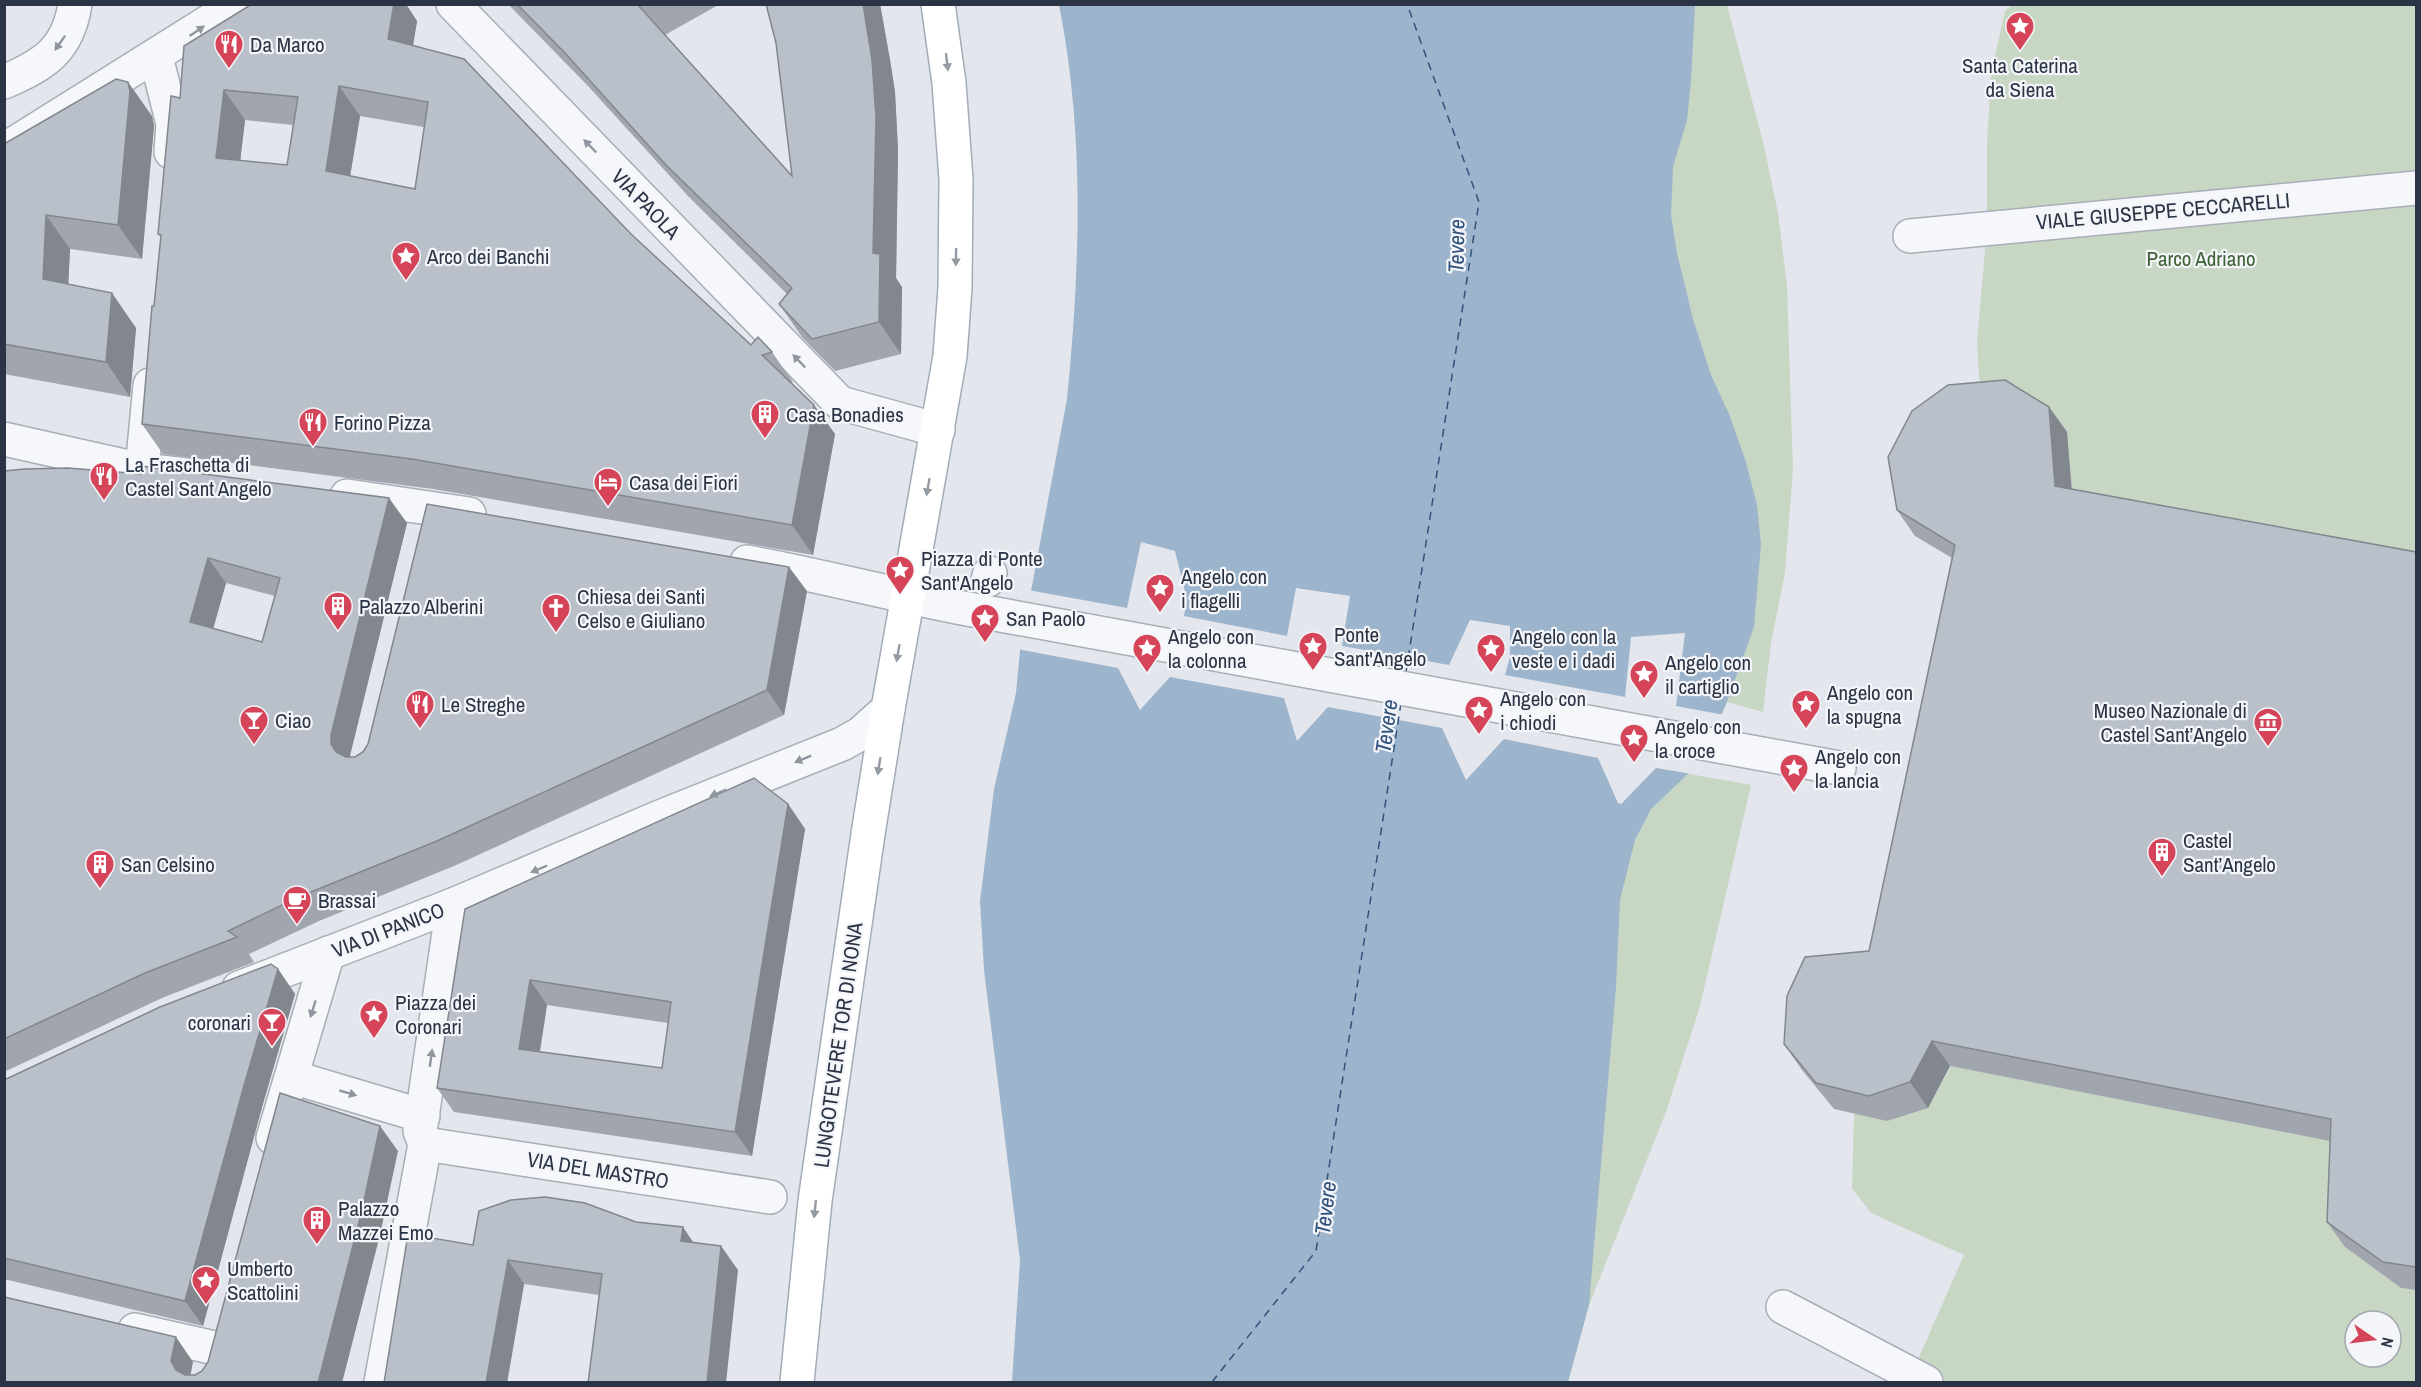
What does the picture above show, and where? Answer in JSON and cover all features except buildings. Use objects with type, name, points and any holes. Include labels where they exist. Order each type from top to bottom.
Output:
[{"type":"main road","points":[[888,708],[948,372],[955,312],[956,211],[950,83],[938,4]]},
{"type":"main road","name":"LUNGOTEVERE TOR DI NONA","points":[[797,1383],[815,1201],[888,708]]},
{"type":"street","points":[[17,77],[52,54],[64,39],[71,26],[75,4]]},
{"type":"street","points":[[4,150],[156,57],[237,4]]},
{"type":"street","name":"VIA PAOLA","points":[[453,4],[840,403],[938,430]]},
{"type":"street","points":[[156,57],[173,123],[168,182]]},
{"type":"street","name":"VIALE GIUSEPPE CECCARELLI","points":[[1910,236],[2416,188]]},
{"type":"street","points":[[142,470],[153,356]]},
{"type":"street","points":[[4,439],[142,470],[211,478]]},
{"type":"street","points":[[314,492],[430,507],[499,519]]},
{"type":"street","points":[[422,541],[430,507]]},
{"type":"street","points":[[718,557],[810,573],[908,598],[1839,768]]},
{"type":"street","name":"VIA DI PANICO","points":[[212,999],[453,905],[851,740],[873,724],[888,708]]},
{"type":"street","points":[[381,1383],[424,1130],[453,905]]},
{"type":"street","points":[[264,1172],[328,953]]},
{"type":"street","points":[[292,1077],[424,1130]]},
{"type":"street","name":"VIA DEL MASTRO","points":[[424,1130],[770,1197]]},
{"type":"street","points":[[1783,1307],[1926,1383]]},
{"type":"street","points":[[207,1383],[224,1315]]},
{"type":"street","points":[[102,1322],[214,1348]]},
{"type":"green space","points":[[1615,5],[1727,5],[1764,146],[1778,213],[1787,286],[1793,470],[1785,572],[1771,643],[1763,712],[1727,702],[1710,689]]},
{"type":"green space","name":"Parco Adriano","points":[[2012,5],[2416,5],[2416,575],[2073,511],[1981,409],[1977,341],[1987,228],[1987,144],[1991,74],[2005,11]]},
{"type":"green space","points":[[1656,768],[1751,785],[1700,1006],[1666,1112],[1589,1305],[1568,1382],[1510,1382],[1598,957]]},
{"type":"green space","points":[[1951,1066],[2349,1144],[2345,1247],[2401,1288],[2416,1290],[2416,1382],[1908,1382],[1964,1255],[1871,1213],[1852,1188],[1854,1114],[1932,1101]]},
{"type":"water","name":"Tevere","points":[[1059,5],[1695,5],[1687,120],[1673,167],[1671,215],[1677,253],[1693,319],[1711,375],[1729,414],[1746,462],[1757,505],[1761,544],[1754,627],[1714,732],[1689,773],[1651,809],[1635,840],[1620,900],[1616,987],[1589,1305],[1568,1382],[1012,1382],[1020,1260],[984,970],[980,901],[994,789],[1016,693],[1020,650],[1067,399],[1075,300],[1078,201],[1073,103]]},
{"type":"pier","name":"Ponte Sant'Angelo","points":[[1141,542],[1175,551],[1187,600],[1184,616],[1287,636],[1296,588],[1350,596],[1342,646],[1449,665],[1470,620],[1510,626],[1510,657],[1505,675],[1625,697],[1631,637],[1685,633],[1676,706],[1725,715],[1717,733],[1692,774],[1656,768],[1621,804],[1618,803],[1598,758],[1504,739],[1466,780],[1442,728],[1328,707],[1297,741],[1284,698],[1170,677],[1140,710],[1118,668],[1017,649],[1028,590],[1127,608]]},
{"type":"ferry route","points":[[1406,672],[1479,202],[1407,4]]},
{"type":"ferry route","points":[[1212,1382],[1316,1251],[1401,703]]},
{"type":"place","name":"Santa Caterina da Siena","points":[[2020,52]]},
{"type":"place","name":"Da Marco","points":[[229,70]]},
{"type":"place","name":"Arco dei Banchi","points":[[406,282]]},
{"type":"place","name":"Casa Bonadies","points":[[765,440]]},
{"type":"place","name":"Forino Pizza","points":[[313,448]]},
{"type":"place","name":"La Fraschetta di Castel Sant Angelo","points":[[104,502]]},
{"type":"place","name":"Casa dei Fiori","points":[[608,508]]},
{"type":"place","name":"Piazza di Ponte Sant'Angelo","points":[[900,596]]},
{"type":"place","name":"Angelo con i flagelli","points":[[1160,614]]},
{"type":"place","name":"Palazzo Alberini","points":[[338,632]]},
{"type":"place","name":"Chiesa dei Santi Celso e Giuliano","points":[[556,634]]},
{"type":"place","name":"San Paolo","points":[[985,644]]},
{"type":"place","name":"Ponte Sant'Angelo","points":[[1313,672]]},
{"type":"place","name":"Angelo con la colonna","points":[[1147,674]]},
{"type":"place","name":"Angelo con la veste e i dadi","points":[[1491,674]]},
{"type":"place","name":"Angelo con il cartiglio","points":[[1644,700]]},
{"type":"place","name":"Le Streghe","points":[[420,730]]},
{"type":"place","name":"Angelo con la spugna","points":[[1806,730]]},
{"type":"place","name":"Angelo con i chiodi","points":[[1479,736]]},
{"type":"place","name":"Ciao","points":[[254,746]]},
{"type":"place","name":"Museo Nazionale di Castel Sant’Angelo","points":[[2268,748]]},
{"type":"place","name":"Angelo con la croce","points":[[1634,764]]},
{"type":"place","name":"Angelo con la lancia","points":[[1794,794]]},
{"type":"place","name":"Castel Sant’Angelo","points":[[2162,878]]},
{"type":"place","name":"San Celsino","points":[[100,890]]},
{"type":"place","name":"Brassai","points":[[297,926]]},
{"type":"place","name":"Piazza dei Coronari","points":[[374,1040]]},
{"type":"place","name":"coronari","points":[[272,1048]]},
{"type":"place","name":"Palazzo Mazzei Emo","points":[[317,1246]]},
{"type":"place","name":"Umberto Scattolini","points":[[206,1306]]}]
